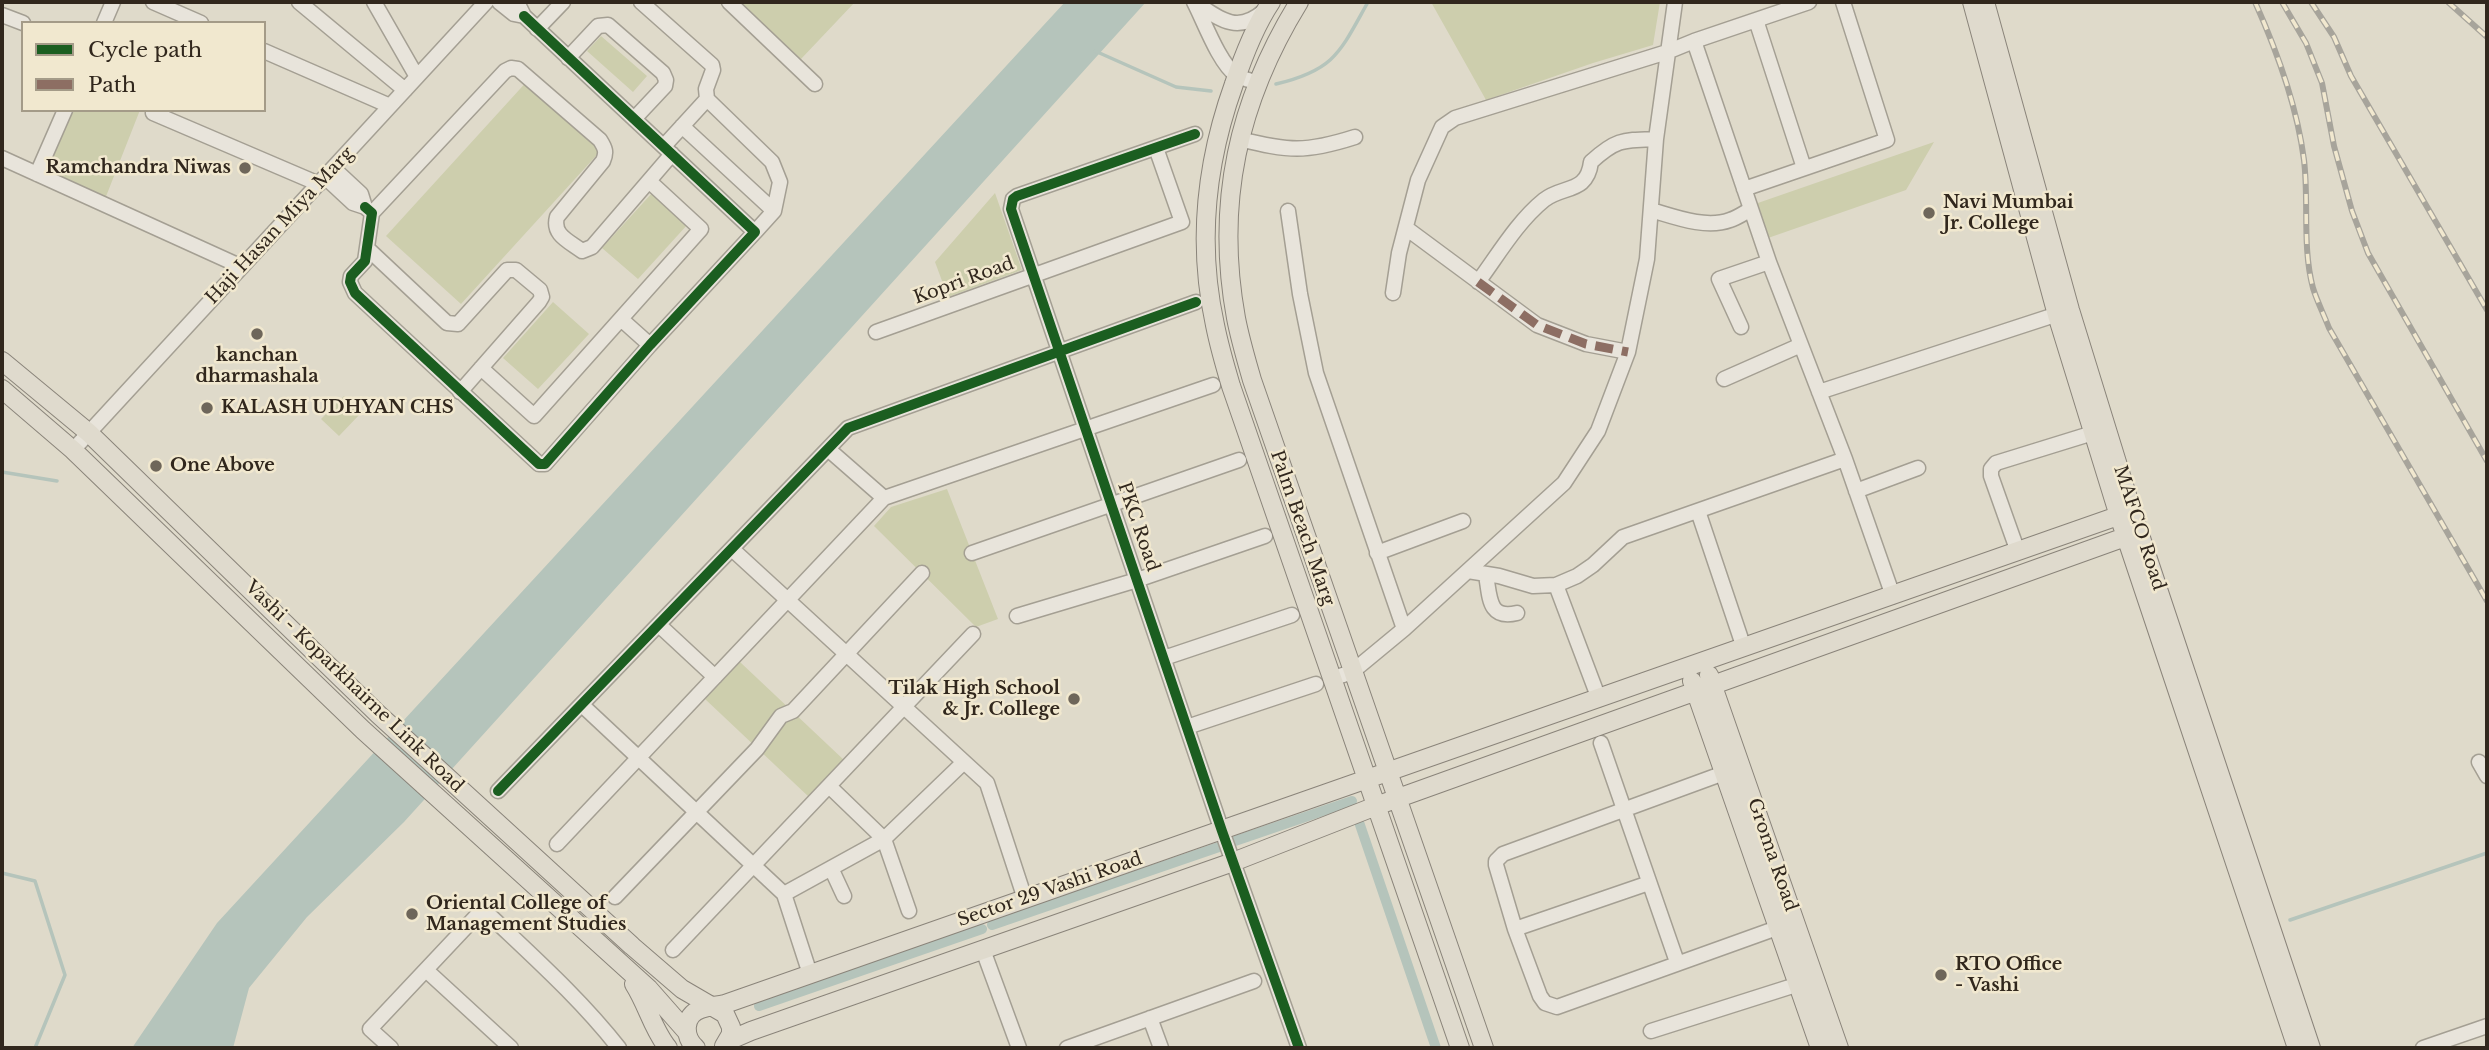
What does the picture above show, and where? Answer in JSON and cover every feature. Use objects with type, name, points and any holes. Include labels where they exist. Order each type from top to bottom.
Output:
[{"type":"main road","name":"Palm Beach Marg","points":[[1299,2],[1284,25],[1257,83],[1239,139],[1227,206],[1228,258],[1236,318],[1252,380],[1483,1048]]},
{"type":"main road","name":"MAFCO Road","points":[[1972,2],[2063,313],[2126,514],[2311,1048]]},
{"type":"main road","name":"MAFCO Road","points":[[1985,2],[2093,433],[2126,514]]},
{"type":"main road","name":"Palm Beach Marg","points":[[1268,6],[1237,75],[1219,126],[1205,205],[1206,260],[1214,323],[1231,387],[1323,682],[1376,806],[1460,1048]]},
{"type":"main road","name":"Vashi - Koparkhairne Link Road","points":[[2,361],[89,433],[387,723],[663,973],[725,1014],[729,1020],[731,1034],[728,1046]]},
{"type":"main road","name":"Vashi - Koparkhairne Link Road","points":[[2,389],[73,450],[373,738],[649,989],[686,1031],[687,1038],[696,1048]]},
{"type":"main road","name":"Sector 29 Vashi Road","points":[[711,1007],[2126,514]]},
{"type":"main road","name":"MAFCO Road","points":[[2133,535],[2297,1048]]},
{"type":"main road","name":"Sector 29 Vashi Road","points":[[728,1046],[751,1031],[1233,862],[1398,798],[2133,535]]},
{"type":"main road","name":"Groma Road","points":[[1705,662],[1839,1048]]},
{"type":"main road","name":"Groma Road","points":[[1687,668],[1820,1048]]},
{"type":"main road","points":[[618,962],[641,995],[668,1048]]},
{"type":"main road","points":[[686,1031],[691,1016],[711,1007]]},
{"type":"street","points":[[105,21],[113,2]]},
{"type":"street","points":[[153,2],[196,21]]},
{"type":"street","points":[[299,2],[405,90]]},
{"type":"street","points":[[374,2],[416,78]]},
{"type":"street","name":"Haji Hasan Miya Marg","points":[[73,450],[486,2]]},
{"type":"street","points":[[499,2],[513,14],[521,9],[537,29],[755,232]]},
{"type":"street","points":[[537,29],[563,2]]},
{"type":"street","points":[[641,2],[712,65],[713,70],[706,89],[707,99],[772,162],[780,182],[774,211],[545,464],[533,461],[355,293],[350,282],[351,276],[365,261],[369,210],[505,71],[518,69],[605,147],[603,160],[557,217],[555,228],[582,251],[587,251],[649,181],[682,126],[707,99]]},
{"type":"street","points":[[729,2],[816,84]]},
{"type":"street","points":[[1195,2],[1218,19],[1234,23],[1250,21],[1268,6]]},
{"type":"street","points":[[1195,2],[1221,54],[1237,75],[1257,83]]},
{"type":"street","points":[[1187,727],[1352,672],[1404,629],[1564,483],[1598,431],[1628,352],[1647,259],[1656,139],[1675,2]]},
{"type":"street","points":[[1393,293],[1399,253],[1418,180],[1442,127],[1455,118],[1667,52],[1809,2]]},
{"type":"street","points":[[1744,188],[1887,140],[1843,2]]},
{"type":"street","points":[[2,15],[21,22]]},
{"type":"street","points":[[1756,20],[1804,168]]},
{"type":"street","points":[[568,58],[603,24],[608,25],[663,74],[665,86],[634,119]]},
{"type":"street","points":[[1693,41],[1769,262],[1845,458],[1893,596]]},
{"type":"street","points":[[266,52],[390,106]]},
{"type":"street","points":[[37,174],[64,112]]},
{"type":"street","points":[[153,113],[325,176],[353,204],[369,210]]},
{"type":"street","points":[[682,126],[774,211]]},
{"type":"street","name":"PKC Road","points":[[1195,134],[1013,199],[1011,209],[1222,831],[1299,1048]]},
{"type":"street","points":[[1239,139],[1280,149],[1298,150],[1355,137]]},
{"type":"street","points":[[1478,282],[1522,222],[1545,199],[1586,180],[1590,175],[1591,162],[1604,151],[1623,139],[1656,139]]},
{"type":"street","name":"Kopri Road","points":[[876,331],[1182,222],[1156,148]]},
{"type":"street","points":[[2,159],[242,267]]},
{"type":"street","points":[[481,368],[534,416],[701,229],[649,181]]},
{"type":"street","points":[[1651,210],[1687,220],[1713,223],[1730,221],[1751,209]]},
{"type":"street","points":[[1288,211],[1300,293],[1316,373],[1404,629]]},
{"type":"street","points":[[1406,228],[1537,325],[1586,344],[1628,352]]},
{"type":"street","points":[[367,248],[452,325],[457,324],[508,270],[516,270],[540,290],[542,297],[539,302],[460,392]]},
{"type":"street","points":[[1741,327],[1719,279],[1769,262]]},
{"type":"street","points":[[499,791],[848,428],[1196,302]]},
{"type":"street","points":[[1819,392],[2063,313]]},
{"type":"street","points":[[621,319],[650,345]]},
{"type":"street","points":[[1724,379],[1801,345]]},
{"type":"street","points":[[556,844],[884,498],[1213,384]]},
{"type":"street","points":[[2018,552],[1991,476],[1991,469],[1996,463],[2093,433]]},
{"type":"street","points":[[828,449],[884,498]]},
{"type":"street","points":[[1468,571],[1533,586],[1556,585],[1585,570],[1623,537],[1845,458]]},
{"type":"street","points":[[972,553],[1239,460]]},
{"type":"street","points":[[1856,491],[1918,468]]},
{"type":"street","points":[[1698,511],[1744,648]]},
{"type":"street","points":[[1377,553],[1463,521]]},
{"type":"street","points":[[1017,616],[1137,580],[1265,536]]},
{"type":"street","points":[[732,549],[987,783],[1025,899]]},
{"type":"street","points":[[615,897],[757,749],[781,716],[793,711],[922,573]]},
{"type":"street","points":[[1486,575],[1493,607],[1498,613],[1507,615],[1517,612]]},
{"type":"street","points":[[1556,585],[1599,699]]},
{"type":"street","points":[[1164,658],[1292,615]]},
{"type":"street","points":[[659,625],[715,677]]},
{"type":"street","points":[[673,950],[973,634]]},
{"type":"street","points":[[582,705],[784,894],[810,974]]},
{"type":"street","points":[[1601,743],[1676,962]]},
{"type":"street","points":[[784,894],[884,839],[964,762]]},
{"type":"street","points":[[2479,762],[2487,776]]},
{"type":"street","points":[[1724,773],[1499,857],[1496,865],[1515,929],[1540,996],[1551,1007],[1557,1007],[1676,962],[1777,928]]},
{"type":"street","points":[[829,786],[884,839],[909,911]]},
{"type":"street","points":[[831,868],[844,896]]},
{"type":"street","points":[[1515,929],[1648,883]]},
{"type":"street","points":[[391,1048],[370,1029],[483,909],[567,989],[619,1048]]},
{"type":"street","points":[[983,950],[1019,1048]]},
{"type":"street","points":[[426,970],[512,1048]]},
{"type":"street","points":[[1067,1048],[1254,981]]},
{"type":"street","points":[[1651,1031],[1799,984]]},
{"type":"street","points":[[1150,1018],[1161,1048]]},
{"type":"street","points":[[2423,1048],[2487,1026]]},
{"type":"green space","points":[[740,2],[855,2],[801,59]]},
{"type":"green space","points":[[1431,2],[1660,2],[1653,45],[1486,100]]},
{"type":"green space","points":[[601,36],[647,76],[633,92],[587,51]]},
{"type":"green space","points":[[530,78],[605,146],[461,304],[386,236]]},
{"type":"green space","points":[[71,112],[139,112],[105,199],[46,169]]},
{"type":"green space","points":[[1934,142],[1906,190],[1768,238],[1755,204]]},
{"type":"green space","points":[[653,192],[688,224],[638,279],[602,248]]},
{"type":"green space","points":[[995,193],[1022,270],[948,297],[935,262]]},
{"type":"green space","points":[[553,302],[589,334],[538,389],[503,358]]},
{"type":"green space","points":[[344,396],[361,413],[339,436],[321,419]]},
{"type":"green space","points":[[947,489],[998,619],[976,627],[874,526],[891,507]]},
{"type":"green space","points":[[740,662],[845,761],[810,798],[705,699]]},
{"type":"shaded area","points":[[1065,2],[1146,2],[404,822],[307,917],[249,988],[233,1048],[132,1048],[217,923]]},
{"type":"waterway","points":[[1276,84],[1296,79],[1324,65],[1342,46],[1368,2]]},
{"type":"waterway","points":[[1095,51],[1176,87],[1211,91]]},
{"type":"waterway","points":[[2,472],[57,481]]},
{"type":"waterway","points":[[1235,841],[1352,801]]},
{"type":"waterway","points":[[1359,822],[1436,1048]]},
{"type":"waterway","points":[[992,925],[1219,847]]},
{"type":"waterway","points":[[2290,920],[2487,853]]},
{"type":"waterway","points":[[2,873],[35,881],[65,975],[35,1048]]},
{"type":"waterway","points":[[759,1006],[982,929]]},
{"type":"railway","points":[[2255,2],[2285,79],[2301,140],[2308,257],[2316,298],[2329,328],[2487,601]]},
{"type":"railway","points":[[2282,2],[2306,43],[2322,83],[2334,146],[2352,211],[2368,253],[2487,461]]},
{"type":"railway","points":[[2311,2],[2334,37],[2351,76],[2487,310]]},
{"type":"railway","points":[[2448,2],[2487,37]]},
{"type":"marked path","points":[[1478,282],[1537,325],[1586,344],[1628,352]]},
{"type":"cycle path","points":[[365,207],[372,213],[365,261],[351,276],[350,282],[355,293],[539,464],[545,464],[755,232],[524,16]]},
{"type":"cycle path","points":[[1195,134],[1017,196],[1013,199],[1011,209],[1222,831],[1299,1048]]},
{"type":"cycle path","points":[[498,791],[848,428],[1196,302]]},
{"type":"place","name":"Ramchandra Niwas","points":[[245,168]]},
{"type":"place","name":"Navi Mumbai Jr. College","points":[[1929,213]]},
{"type":"place","name":"kanchan dharmashala","points":[[257,334]]},
{"type":"place","name":"KALASH UDHYAN CHS","points":[[207,408]]},
{"type":"place","name":"One Above","points":[[156,466]]},
{"type":"place","name":"Tilak High School & Jr. College","points":[[1074,699]]},
{"type":"place","name":"Oriental College of Management Studies","points":[[412,914]]},
{"type":"place","name":"RTO Office - Vashi","points":[[1941,975]]}]
